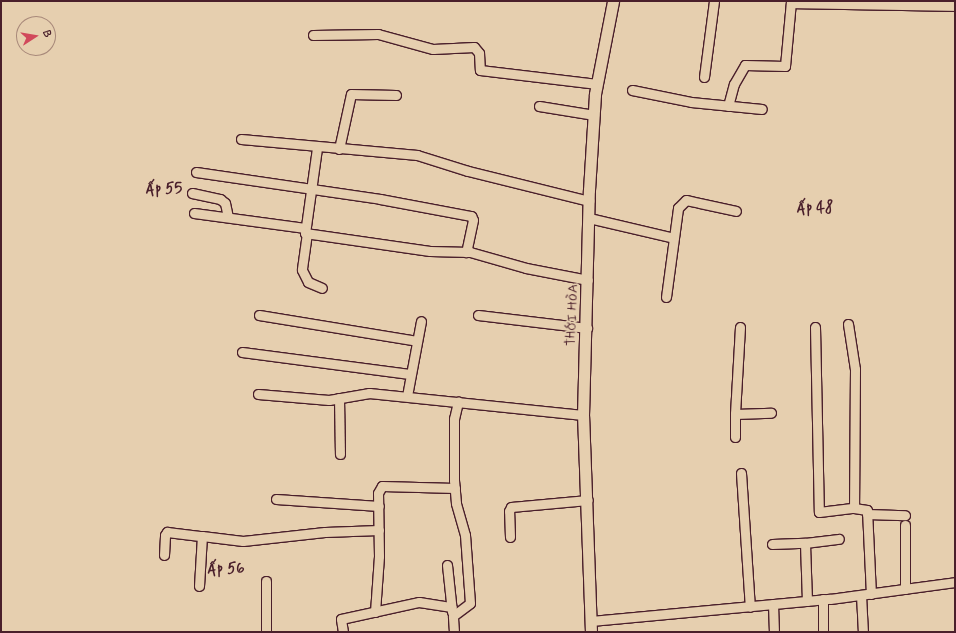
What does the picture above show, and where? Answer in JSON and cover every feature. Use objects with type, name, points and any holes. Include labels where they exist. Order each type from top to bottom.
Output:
[{"type":"street","name":"THỚI HÒA","points":[[591,626],[588,500],[583,416],[588,280],[589,201],[597,84],[613,1]]},
{"type":"street","points":[[704,77],[714,1]]},
{"type":"street","points":[[728,106],[734,84],[744,65],[753,63],[784,66],[791,2],[936,4],[955,6]]},
{"type":"street","points":[[313,35],[378,34],[433,49],[474,47],[479,53],[480,70],[597,84]]},
{"type":"street","points":[[632,90],[650,95],[728,106],[762,109]]},
{"type":"street","points":[[339,149],[351,93],[396,95]]},
{"type":"street","points":[[539,106],[594,115]]},
{"type":"street","points":[[241,139],[317,148],[417,155],[468,171],[589,201]]},
{"type":"street","points":[[317,148],[302,270],[308,282],[322,288]]},
{"type":"street","points":[[196,172],[311,189],[471,216],[474,220],[466,252]]},
{"type":"street","points":[[192,193],[220,199],[225,203],[228,217]]},
{"type":"street","points":[[666,297],[678,208],[686,200],[736,211]]},
{"type":"street","points":[[194,213],[228,217],[430,251],[466,252],[526,268],[588,280]]},
{"type":"street","points":[[589,218],[674,238]]},
{"type":"street","points":[[259,314],[417,341]]},
{"type":"street","points":[[478,315],[586,328]]},
{"type":"street","points":[[407,396],[421,321]]},
{"type":"street","points":[[848,324],[855,369],[854,508]]},
{"type":"street","points":[[815,327],[819,512],[854,508],[867,510],[871,594]]},
{"type":"street","points":[[735,437],[740,328]]},
{"type":"street","points":[[242,352],[410,374]]},
{"type":"street","points":[[258,394],[330,400],[369,393],[458,401],[583,416]]},
{"type":"street","points":[[339,398],[340,454]]},
{"type":"street","points":[[343,632],[341,619],[419,602],[452,612],[470,603],[465,535],[455,488],[453,449],[458,401]]},
{"type":"street","points":[[735,414],[771,413]]},
{"type":"street","points":[[741,473],[750,606]]},
{"type":"street","points":[[374,612],[380,530],[378,493],[382,486],[455,488]]},
{"type":"street","points":[[276,499],[379,506]]},
{"type":"street","points":[[510,537],[509,511],[511,507],[588,500]]},
{"type":"street","points":[[868,514],[905,516]]},
{"type":"street","points":[[904,525],[905,589]]},
{"type":"street","points":[[164,555],[165,535],[167,532],[243,541],[325,532],[380,530]]},
{"type":"street","points":[[199,586],[202,536]]},
{"type":"street","points":[[772,544],[805,543],[839,539]]},
{"type":"street","points":[[805,543],[807,601]]},
{"type":"street","points":[[447,565],[454,632]]},
{"type":"street","points":[[266,581],[266,632]]},
{"type":"street","points":[[591,626],[750,606],[871,594],[955,582]]},
{"type":"street","points":[[861,595],[863,632]]},
{"type":"street","points":[[823,599],[823,632]]},
{"type":"street","points":[[773,604],[774,632]]},
{"type":"district","name":"Ấp 55","points":[[164,190]]},
{"type":"district","name":"Ấp 48","points":[[815,209]]},
{"type":"district","name":"Ấp 56","points":[[226,570]]}]
